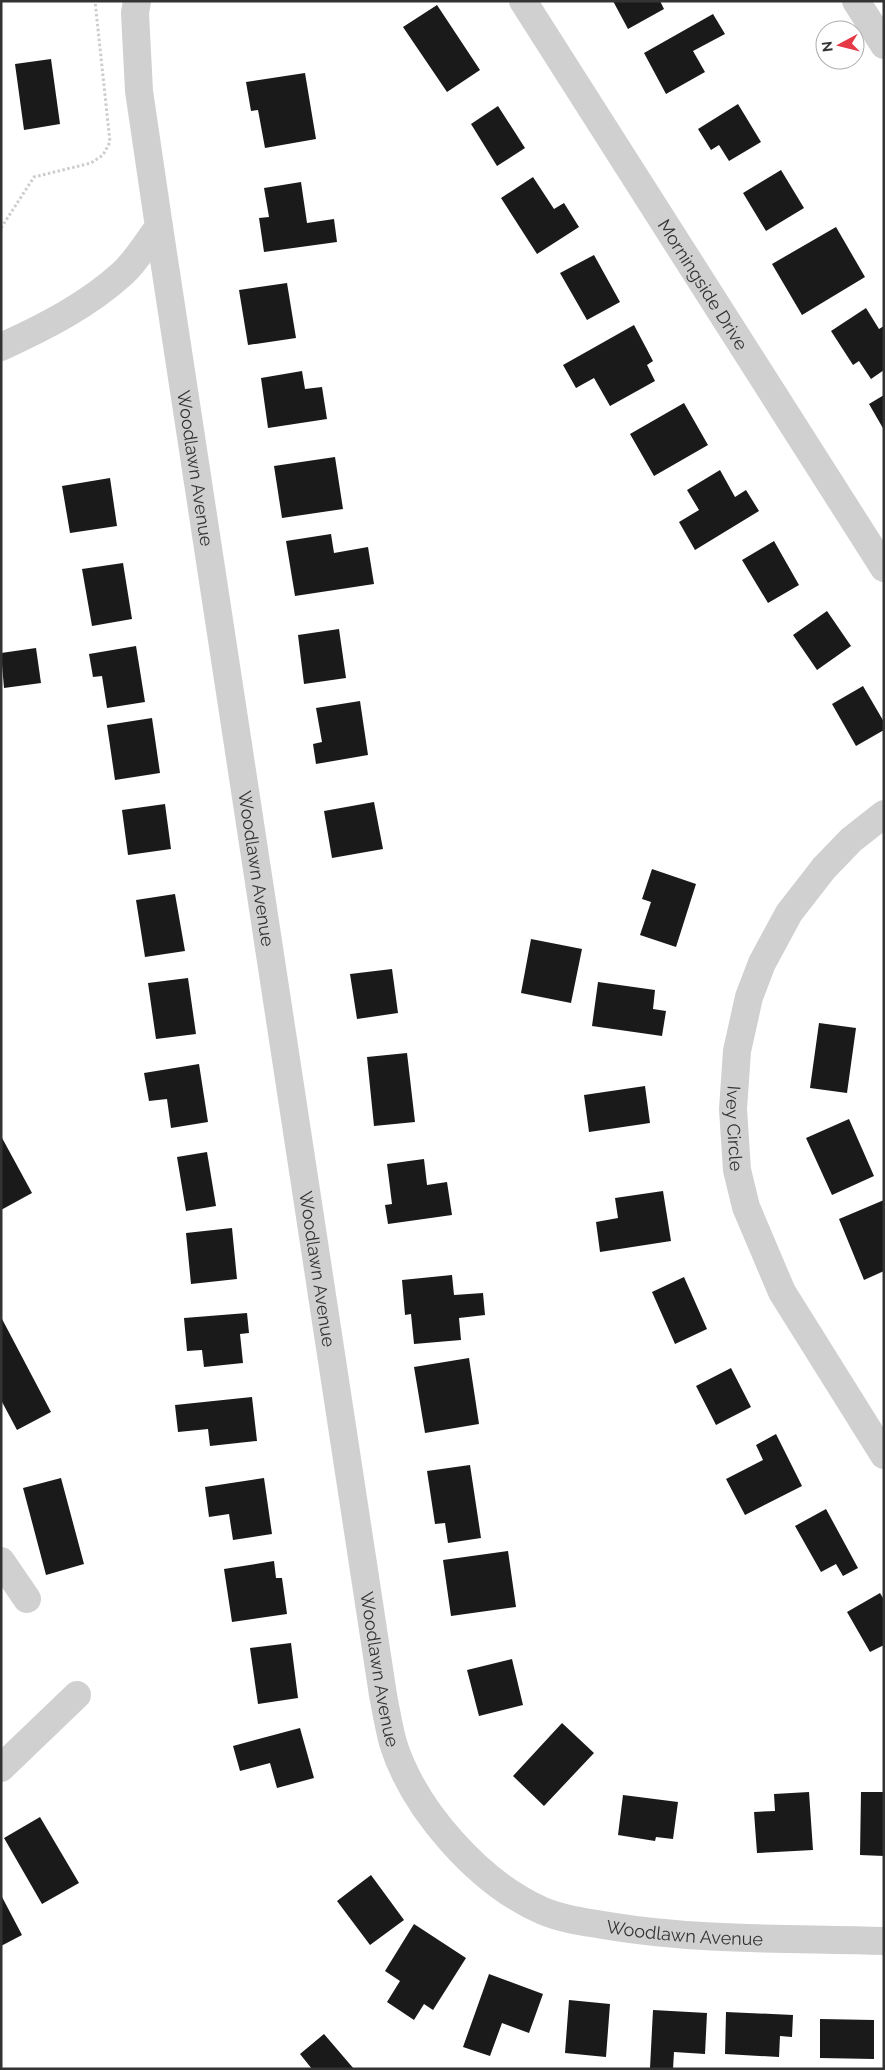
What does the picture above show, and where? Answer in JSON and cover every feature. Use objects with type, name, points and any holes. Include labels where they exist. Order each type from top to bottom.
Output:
[{"type":"street","name":"Woodlawn Avenue","points":[[136,1],[139,91],[159,227],[383,1695],[393,1744],[406,1775],[435,1822],[471,1862],[512,1894],[543,1911],[570,1919],[636,1930],[691,1935],[884,1941]]},
{"type":"street","name":"Morningside Drive","points":[[523,1],[884,568]]},
{"type":"street","points":[[856,1],[884,45]]},
{"type":"street","points":[[1,347],[47,326],[96,295],[125,271],[159,227]]},
{"type":"street","name":"Ivey Circle","points":[[884,814],[851,840],[824,868],[789,913],[762,963],[749,997],[738,1051],[733,1109],[737,1170],[746,1207],[782,1292],[884,1455]]},
{"type":"street","points":[[1,1561],[27,1599]]},
{"type":"street","points":[[1,1768],[77,1695]]},
{"type":"path","points":[[1,228],[34,177],[91,163],[103,155],[110,142],[95,1]]},
{"type":"building","points":[[613,1],[660,1],[664,9],[628,29]]},
{"type":"building","points":[[437,5],[480,70],[447,92],[403,27]]},
{"type":"building","points":[[713,14],[725,34],[693,51],[705,72],[666,94],[644,53]]},
{"type":"building","points":[[51,59],[60,124],[24,130],[15,64]]},
{"type":"building","points":[[305,73],[316,139],[265,148],[258,110],[251,111],[246,82]]},
{"type":"building","points":[[738,104],[761,142],[729,161],[719,145],[711,150],[698,129]]},
{"type":"building","points":[[498,106],[525,148],[497,166],[471,124]]},
{"type":"building","points":[[781,170],[804,208],[766,231],[743,193]]},
{"type":"building","points":[[533,177],[554,209],[564,203],[579,227],[537,254],[501,198]]},
{"type":"building","points":[[301,182],[307,223],[334,219],[337,242],[264,252],[259,218],[269,217],[264,188]]},
{"type":"building","points":[[836,227],[865,277],[802,315],[772,264]]},
{"type":"building","points":[[594,255],[620,302],[587,320],[560,273]]},
{"type":"building","points":[[287,283],[296,338],[248,345],[239,290]]},
{"type":"building","points":[[866,308],[879,329],[884,326],[884,370],[871,379],[859,361],[853,365],[831,331]]},
{"type":"building","points":[[634,325],[653,361],[647,365],[655,381],[610,406],[594,378],[576,388],[563,365]]},
{"type":"building","points":[[302,371],[305,389],[322,387],[327,419],[268,428],[261,378]]},
{"type":"building","points":[[884,395],[884,430],[869,404]]},
{"type":"building","points":[[684,403],[708,445],[654,476],[630,434]]},
{"type":"building","points":[[335,457],[343,509],[282,518],[274,466]]},
{"type":"building","points":[[720,470],[735,497],[746,490],[759,511],[695,550],[679,522],[699,510],[687,490]]},
{"type":"building","points":[[110,478],[117,526],[70,533],[62,486]]},
{"type":"building","points":[[331,534],[334,553],[368,547],[374,584],[295,596],[286,541]]},
{"type":"building","points":[[774,541],[799,585],[768,603],[742,560]]},
{"type":"building","points":[[123,563],[132,619],[92,626],[82,569]]},
{"type":"building","points":[[827,611],[851,646],[817,670],[793,635]]},
{"type":"building","points":[[339,629],[346,678],[304,684],[298,635]]},
{"type":"building","points":[[136,646],[145,702],[107,708],[102,676],[93,677],[89,654]]},
{"type":"building","points":[[36,648],[41,683],[4,688],[1,653]]},
{"type":"building","points":[[863,686],[884,722],[884,730],[856,746],[832,704]]},
{"type":"building","points":[[360,701],[368,755],[316,764],[313,744],[322,742],[316,708]]},
{"type":"building","points":[[152,718],[160,773],[115,780],[107,725]]},
{"type":"building","points":[[374,802],[383,849],[332,858],[324,811]]},
{"type":"building","points":[[165,804],[171,849],[128,855],[122,810]]},
{"type":"building","points":[[652,869],[696,884],[676,947],[640,935],[651,902],[642,899]]},
{"type":"building","points":[[175,894],[185,951],[145,957],[136,900]]},
{"type":"building","points":[[531,939],[582,949],[571,1003],[521,993]]},
{"type":"building","points":[[392,969],[398,1013],[357,1019],[350,974]]},
{"type":"building","points":[[188,978],[196,1034],[156,1039],[148,983]]},
{"type":"building","points":[[598,982],[655,990],[653,1009],[666,1011],[662,1036],[592,1026]]},
{"type":"building","points":[[819,1023],[856,1028],[847,1093],[810,1088]]},
{"type":"building","points":[[407,1053],[415,1122],[374,1126],[367,1057]]},
{"type":"building","points":[[199,1064],[208,1122],[171,1128],[167,1099],[149,1101],[144,1073]]},
{"type":"building","points":[[645,1086],[650,1123],[589,1132],[584,1095]]},
{"type":"building","points":[[849,1119],[874,1176],[832,1195],[806,1138]]},
{"type":"building","points":[[1,1136],[32,1193],[1,1210]]},
{"type":"building","points":[[207,1152],[216,1206],[186,1211],[177,1157]]},
{"type":"building","points":[[424,1159],[427,1185],[447,1182],[452,1215],[388,1224],[385,1205],[392,1204],[387,1164]]},
{"type":"building","points":[[663,1191],[671,1241],[600,1252],[596,1222],[618,1218],[615,1198]]},
{"type":"building","points":[[884,1200],[884,1271],[864,1280],[839,1219]]},
{"type":"building","points":[[232,1228],[237,1279],[191,1284],[186,1233]]},
{"type":"building","points":[[452,1275],[454,1295],[483,1293],[485,1315],[459,1318],[461,1340],[414,1344],[411,1314],[405,1315],[402,1280]]},
{"type":"building","points":[[684,1277],[707,1329],[675,1344],[652,1292]]},
{"type":"building","points":[[247,1313],[249,1333],[240,1334],[243,1363],[204,1367],[202,1350],[187,1351],[184,1318]]},
{"type":"building","points":[[1,1317],[51,1412],[17,1430],[1,1400]]},
{"type":"building","points":[[469,1358],[479,1424],[425,1433],[414,1367]]},
{"type":"building","points":[[731,1368],[751,1407],[716,1425],[696,1386]]},
{"type":"building","points":[[252,1397],[257,1441],[210,1446],[208,1429],[178,1432],[175,1405]]},
{"type":"building","points":[[776,1434],[802,1486],[745,1515],[726,1479],[763,1460],[756,1445]]},
{"type":"building","points":[[470,1465],[481,1538],[448,1543],[445,1523],[435,1524],[427,1471]]},
{"type":"building","points":[[61,1478],[84,1564],[46,1575],[23,1488]]},
{"type":"building","points":[[264,1478],[272,1534],[233,1540],[229,1514],[209,1517],[205,1487]]},
{"type":"building","points":[[826,1509],[858,1568],[843,1576],[836,1564],[821,1572],[795,1526]]},
{"type":"building","points":[[508,1551],[516,1607],[451,1616],[443,1560]]},
{"type":"building","points":[[274,1561],[276,1578],[282,1578],[287,1614],[232,1622],[224,1569]]},
{"type":"building","points":[[880,1593],[884,1600],[884,1645],[870,1652],[847,1612]]},
{"type":"building","points":[[291,1643],[298,1698],[258,1704],[250,1648]]},
{"type":"building","points":[[512,1659],[523,1705],[479,1716],[467,1670]]},
{"type":"building","points":[[562,1723],[594,1753],[544,1806],[513,1776]]},
{"type":"building","points":[[300,1728],[314,1778],[277,1788],[270,1763],[240,1771],[233,1746]]},
{"type":"building","points":[[809,1792],[813,1850],[757,1853],[754,1812],[775,1811],[774,1794]]},
{"type":"building","points":[[861,1792],[884,1792],[884,1856],[860,1855]]},
{"type":"building","points":[[623,1795],[678,1802],[673,1839],[656,1837],[655,1841],[618,1835]]},
{"type":"building","points":[[40,1817],[79,1883],[42,1904],[4,1838]]},
{"type":"building","points":[[371,1875],[404,1920],[370,1945],[337,1901]]},
{"type":"building","points":[[1,1895],[22,1935],[1,1946]]},
{"type":"building","points":[[414,1924],[466,1958],[433,2010],[424,2004],[414,2020],[387,2002],[400,1981],[385,1971]]},
{"type":"building","points":[[489,1974],[543,1994],[529,2033],[502,2023],[490,2056],[463,2047]]},
{"type":"building","points":[[569,2000],[610,2004],[606,2057],[565,2053]]},
{"type":"building","points":[[653,2010],[707,2013],[705,2054],[674,2052],[673,2069],[650,2068]]},
{"type":"building","points":[[726,2012],[793,2015],[792,2037],[780,2036],[779,2057],[725,2054]]},
{"type":"building","points":[[820,2019],[874,2020],[874,2059],[820,2058]]},
{"type":"building","points":[[324,2034],[354,2069],[312,2069],[300,2054]]}]
